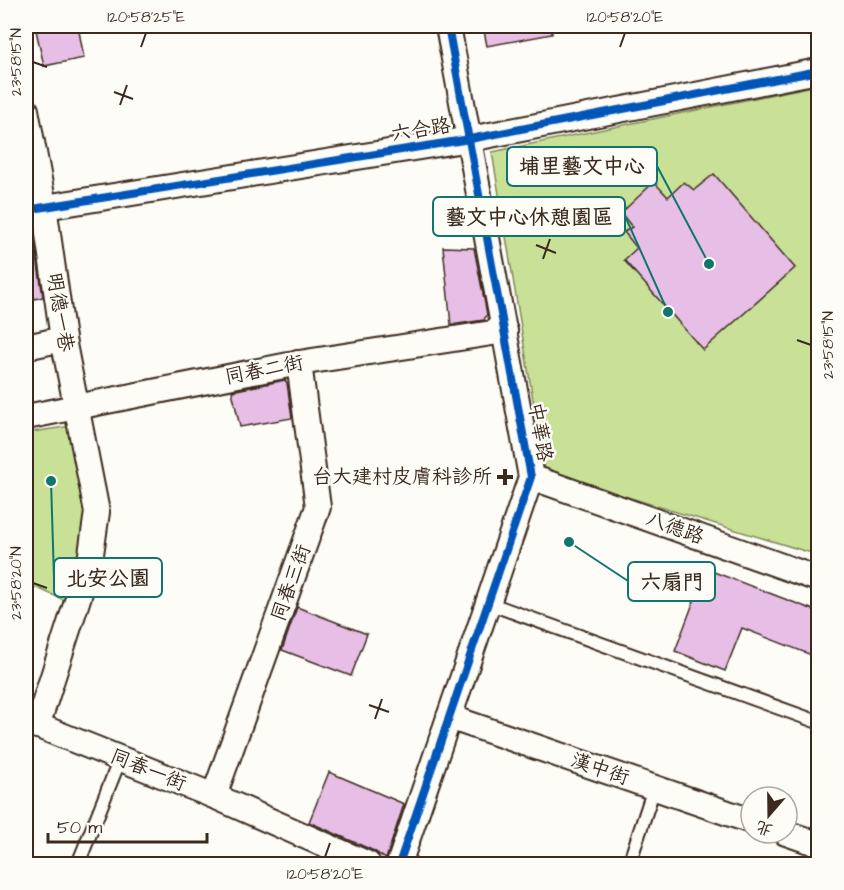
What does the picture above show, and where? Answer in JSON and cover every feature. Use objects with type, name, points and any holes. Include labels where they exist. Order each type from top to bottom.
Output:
[{"type":"street","name":"中華路","points":[[399,864],[531,477],[448,26]]},
{"type":"street","name":"六合路","points":[[35,208],[470,139],[819,71]]},
{"type":"street","name":"明德一巷","points":[[26,110],[35,208],[97,512],[90,561],[31,724]]},
{"type":"street","name":"同春二街","points":[[26,417],[299,363],[505,331]]},
{"type":"street","points":[[26,347],[63,339]]},
{"type":"street","name":"同春三街","points":[[214,796],[318,507],[299,363]]},
{"type":"street","name":"八德路","points":[[531,477],[819,579]]},
{"type":"street","name":"漢中街","points":[[449,717],[739,817]]},
{"type":"street","name":"同春一街","points":[[31,724],[214,796],[368,864]]},
{"type":"street","points":[[799,837],[819,844]]},
{"type":"lane","points":[[488,603],[819,722]]},
{"type":"lane","points":[[78,864],[120,759]]},
{"type":"lane","points":[[629,864],[654,788]]},
{"type":"green space","points":[[818,85],[818,555],[545,472],[492,152]]},
{"type":"green space","points":[[71,426],[96,520],[66,601],[26,583],[26,433]]},
{"type":"building","points":[[35,26],[78,26],[84,58],[44,66]]},
{"type":"building","points":[[483,26],[552,26],[552,34],[487,46]]},
{"type":"building","points":[[714,174],[795,268],[703,350],[624,260],[637,248],[624,232],[632,227],[621,213],[654,182],[668,197],[684,182],[694,190]]},
{"type":"building","points":[[33,232],[43,297],[34,299],[26,239],[26,233]]},
{"type":"building","points":[[443,247],[474,248],[487,314],[484,320],[451,325]]},
{"type":"building","points":[[285,380],[292,418],[240,427],[232,391]]},
{"type":"building","points":[[706,569],[819,612],[819,658],[742,628],[725,671],[675,651]]},
{"type":"building","points":[[297,607],[367,634],[351,676],[282,650]]},
{"type":"building","points":[[329,772],[404,804],[386,859],[374,851],[309,822]]},
{"type":"cycle path","points":[[399,864],[531,477],[448,26]]},
{"type":"cycle path","points":[[26,210],[470,139],[818,71]]},
{"type":"place","name":"埔里藝文中心","points":[[709,264]]},
{"type":"place","name":"藝文中心休憩園區","points":[[668,312]]},
{"type":"place","name":"台大建村皮膚科診所","points":[[505,477]]},
{"type":"place","name":"北安公園","points":[[51,481]]},
{"type":"place","name":"六扇門","points":[[569,542]]}]
